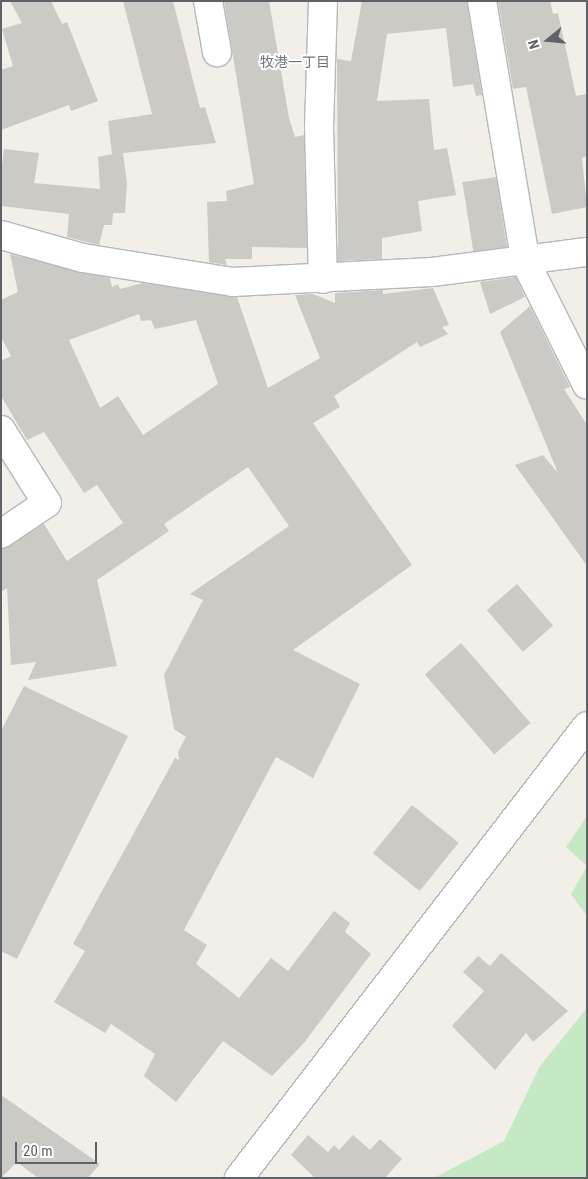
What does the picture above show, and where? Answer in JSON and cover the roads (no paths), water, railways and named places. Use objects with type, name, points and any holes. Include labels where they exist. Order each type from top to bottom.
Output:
[{"type":"street","points":[[208,1],[217,52]]},
{"type":"street","points":[[323,1],[319,127],[324,279]]},
{"type":"street","points":[[482,1],[526,263],[587,385]]},
{"type":"street","points":[[1,235],[83,258],[233,282],[324,279],[526,263],[587,252]]},
{"type":"street","points":[[1,430],[47,503],[1,534]]},
{"type":"street","points":[[239,1178],[587,726]]},
{"type":"district","name":"牧港一丁目","points":[[295,62]]}]
